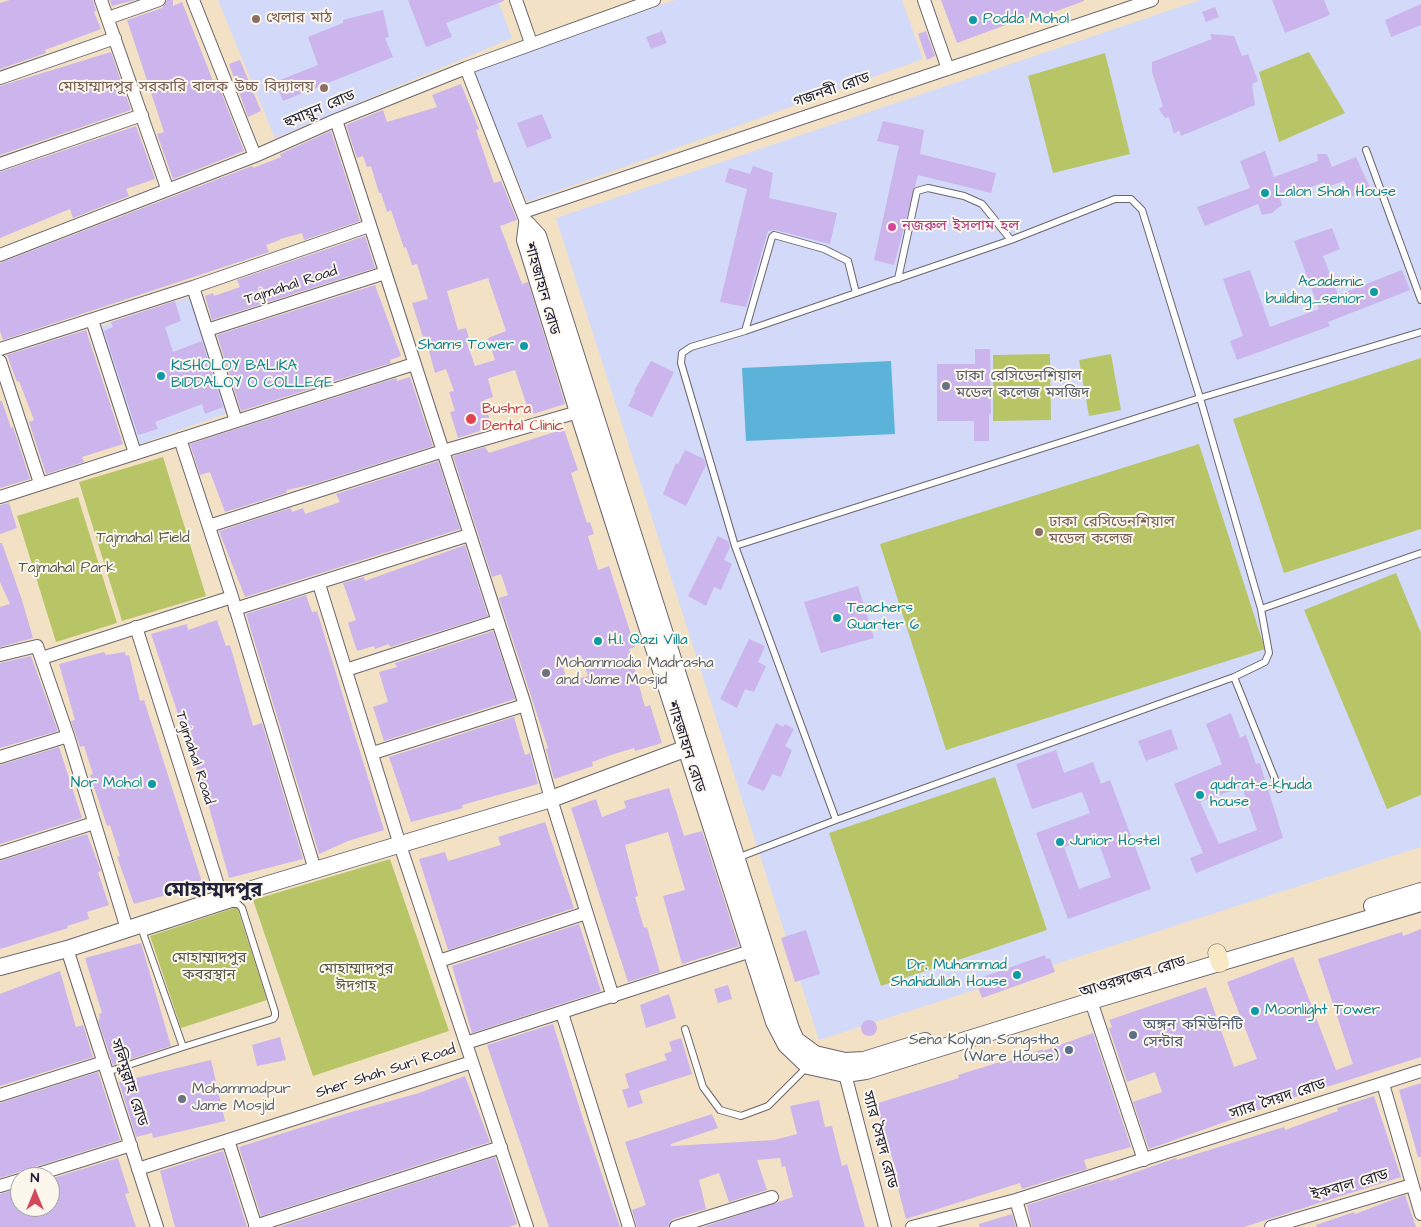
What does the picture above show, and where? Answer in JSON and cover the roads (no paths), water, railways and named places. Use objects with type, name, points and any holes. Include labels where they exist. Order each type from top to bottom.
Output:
[{"type":"street","points":[[101,0],[167,188]]},
{"type":"street","points":[[108,18],[158,0]]},
{"type":"street","points":[[193,0],[256,156]]},
{"type":"street","points":[[516,0],[531,44]]},
{"type":"street","name":"হুমায়ুন রোড","points":[[0,254],[167,188],[256,156],[336,120],[466,68],[638,3],[654,0]]},
{"type":"street","points":[[924,0],[948,69]]},
{"type":"street","name":"গজনবী রোড","points":[[525,218],[948,69],[1152,0]]},
{"type":"street","points":[[0,78],[115,38]]},
{"type":"street","points":[[466,68],[525,218]]},
{"type":"street","points":[[0,164],[142,115]]},
{"type":"street","points":[[336,120],[525,705],[551,799],[613,997]]},
{"type":"street","name":"শাহজাহান রোড","points":[[525,218],[525,240],[578,412],[692,746],[736,858],[791,1029],[796,1040],[815,1054],[845,1067]]},
{"type":"street","name":"শাহজাহান রোড","points":[[525,218],[538,236],[752,950],[780,1036],[795,1056],[808,1066]]},
{"type":"street","name":"Tajmahal Road","points":[[0,349],[193,287],[369,226]]},
{"type":"street","name":"Tajmahal Road","points":[[207,330],[385,273]]},
{"type":"street","points":[[193,287],[236,421]]},
{"type":"street","points":[[92,320],[135,453]]},
{"type":"street","points":[[0,361],[40,484]]},
{"type":"street","points":[[0,497],[414,364]]},
{"type":"street","points":[[209,526],[443,451],[578,412]]},
{"type":"street","points":[[180,439],[232,597],[315,870]]},
{"type":"street","points":[[235,609],[319,584],[469,534]]},
{"type":"street","points":[[319,584],[400,845]]},
{"type":"street","points":[[42,658],[232,597]]},
{"type":"street","points":[[346,670],[498,621]]},
{"type":"street","name":"Tajmahal Road","points":[[136,627],[222,898]]},
{"type":"street","points":[[0,655],[37,646],[68,736],[127,929]]},
{"type":"street","points":[[373,753],[525,705]]},
{"type":"street","points":[[0,757],[68,736]]},
{"type":"street","points":[[0,967],[67,949],[222,898],[551,799],[692,746]]},
{"type":"street","points":[[0,853],[94,823]]},
{"type":"street","name":"Sher Shah Suri Road","points":[[400,845],[527,1227]]},
{"type":"street","name":"আওরঙ্গজেব রোড","points":[[845,1067],[866,1072],[1091,1001],[1421,891]]},
{"type":"street","name":"আওরঙ্গজেব রোড","points":[[845,1067],[1219,958],[1421,903]]},
{"type":"street","points":[[439,961],[586,913]]},
{"type":"street","name":"সলিমুল্লাহ রোড","points":[[67,949],[157,1227]]},
{"type":"street","name":"Sher Shah Suri Road","points":[[466,1043],[613,997],[752,950]]},
{"type":"street","points":[[1091,1001],[1144,1160]]},
{"type":"street","points":[[562,1013],[629,1227]]},
{"type":"street","name":"Sher Shah Suri Road","points":[[138,1168],[472,1062]]},
{"type":"street","points":[[808,1066],[845,1067]]},
{"type":"street","points":[[0,1096],[105,1067]]},
{"type":"street","name":"স্যার সৈয়দ রোড","points":[[845,1067],[885,1227]]},
{"type":"street","name":"স্যার সৈয়দ রোড","points":[[912,1227],[1016,1200],[1421,1071]]},
{"type":"street","name":"ইকবাল রোড","points":[[1383,1084],[1421,1214]]},
{"type":"street","points":[[228,1140],[256,1226],[501,1148]]},
{"type":"street","points":[[60,1167],[131,1144]]},
{"type":"street","name":"ইকবাল রোড","points":[[1271,1227],[1298,1223],[1412,1185]]},
{"type":"street","points":[[676,1227],[772,1197]]},
{"type":"street","points":[[1016,1200],[1024,1227]]},
{"type":"lane","points":[[1366,150],[1421,300]]},
{"type":"lane","points":[[898,279],[917,190],[928,188],[964,196],[982,204],[1011,240]]},
{"type":"lane","points":[[736,858],[836,820],[1234,677],[1265,662],[1269,653],[1261,610],[1200,398],[1142,210],[1131,199],[1115,200],[1011,240],[745,331],[690,347],[682,353],[681,364],[736,546],[836,820]]},
{"type":"lane","points":[[745,331],[774,235],[824,249],[848,261],[856,293]]},
{"type":"lane","points":[[736,546],[1200,398],[1421,332]]},
{"type":"lane","points":[[1261,610],[1421,553]]},
{"type":"lane","points":[[1234,677],[1279,789]]},
{"type":"lane","points":[[105,1067],[182,1047],[275,1016],[276,1012],[242,908],[238,904],[232,904],[143,933],[182,1047]]},
{"type":"lane","points":[[686,1029],[703,1088],[720,1110],[740,1116],[768,1106],[808,1066]]},
{"type":"water","points":[[891,361],[895,434],[746,441],[742,368]]},
{"type":"place","name":"খেলার মাঠ","points":[[256,19]]},
{"type":"place","name":"Podda Mohol","points":[[973,20]]},
{"type":"place","name":"মোহাম্মাদপুর সরকারি বালক উচ্চ বিদ্যালয়","points":[[324,88]]},
{"type":"place","name":"Lalon Shah House","points":[[1265,193]]},
{"type":"place","name":"নজরুল ইসলাম হল","points":[[892,227]]},
{"type":"place","name":"Academic building_senior","points":[[1374,292]]},
{"type":"place","name":"Shams Tower","points":[[524,346]]},
{"type":"place","name":"KISHOLOY BALIKA BIDDALOY O COLLEGE","points":[[161,376]]},
{"type":"place","name":"ঢাকা রেসিডেনশিয়াল মডেল কলেজ মসজিদ","points":[[946,386]]},
{"type":"place","name":"Bushra Dental Clinic","points":[[471,419]]},
{"type":"place","name":"ঢাকা রেসিডেনশিয়াল মডেল কলেজ","points":[[1039,532]]},
{"type":"place","name":"Teachers Quarter 6","points":[[837,618]]},
{"type":"place","name":"H.I. Qazi Villa","points":[[598,641]]},
{"type":"place","name":"Mohammodia Madrasha and Jame Mosjid","points":[[546,673]]},
{"type":"place","name":"Nor Mohol","points":[[152,784]]},
{"type":"place","name":"qudrat-e-khuda house","points":[[1200,795]]},
{"type":"place","name":"Junior Hostel","points":[[1060,842]]},
{"type":"place","name":"Dr. Muhammad Shahidullah House","points":[[1017,975]]},
{"type":"place","name":"Moonlight Tower","points":[[1255,1011]]},
{"type":"place","name":"অঙ্গন কমিউনিটি সেন্টার","points":[[1133,1035]]},
{"type":"place","name":"Sena Kolyan Songstha (Ware House)","points":[[1069,1050]]},
{"type":"place","name":"Mohammadpur Jame Mosjid","points":[[182,1099]]},
{"type":"district","name":"মোহাম্মদপুর","points":[[213,892]]},
{"type":"park label","name":"Tajmahal Field","points":[[143,539]]},
{"type":"park label","name":"Tajmahal Park","points":[[67,569]]},
{"type":"park label","name":"মোহাম্মাদপুর কবরস্থান","points":[[209,968]]},
{"type":"park label","name":"মোহাম্মাদপুর ঈদগাহ","points":[[356,978]]}]
